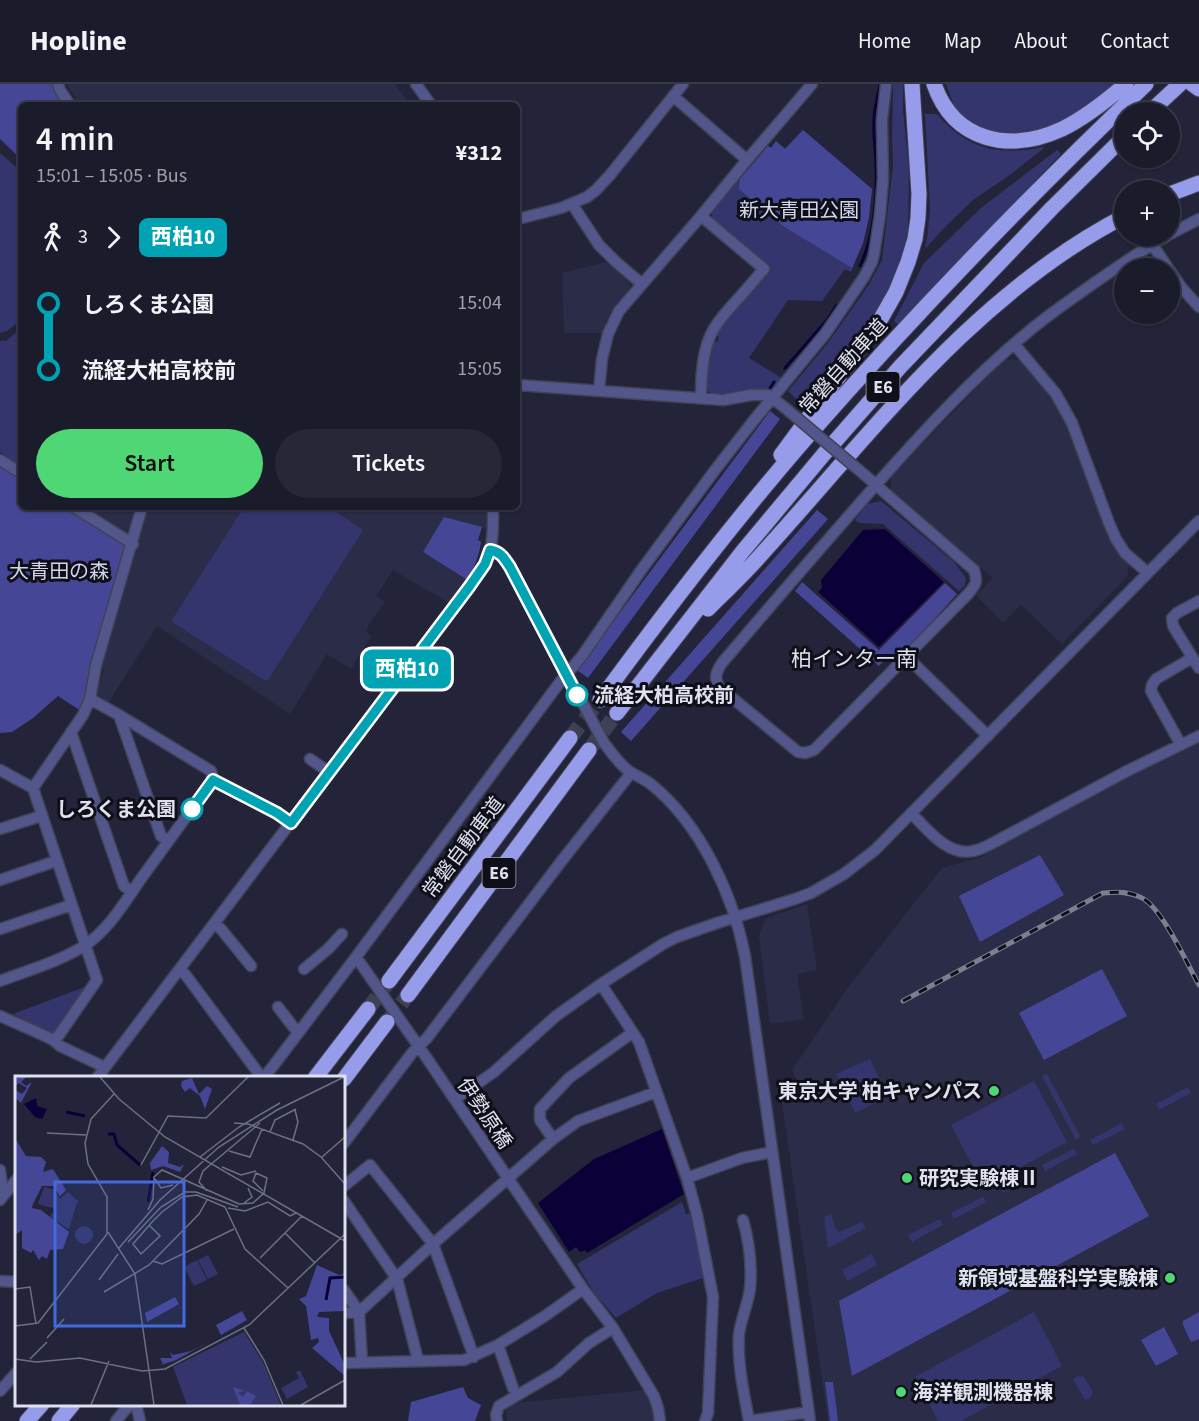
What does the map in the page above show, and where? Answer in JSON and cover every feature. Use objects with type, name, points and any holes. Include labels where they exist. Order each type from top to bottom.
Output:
[{"type":"highway","points":[[702,564],[879,322],[896,292],[915,239],[918,218],[918,169],[912,84]]},
{"type":"highway","points":[[934,84],[944,106],[961,125],[983,137],[1006,141],[1033,139],[1061,129],[1089,113],[1126,84]]},
{"type":"highway","name":"常磐自動車道","points":[[600,700],[702,564],[806,438],[973,255],[1146,84]]},
{"type":"highway","points":[[1161,102],[1180,84]]},
{"type":"highway","points":[[1192,84],[1199,89]]},
{"type":"highway","name":"E6","points":[[617,713],[743,551],[900,367],[1044,216],[1114,147]]},
{"type":"highway","points":[[1180,190],[1199,183]]},
{"type":"highway","points":[[661,655],[758,559],[955,340],[1039,270],[1114,222]]},
{"type":"highway","name":"常磐自動車道","points":[[389,981],[570,738]]},
{"type":"highway","name":"E6","points":[[408,995],[589,750]]},
{"type":"highway","points":[[316,1076],[368,1008]]},
{"type":"highway","points":[[345,1078],[387,1022]]},
{"type":"highway","points":[[27,1421],[40,1406]]},
{"type":"highway","points":[[59,1421],[71,1406]]},
{"type":"street","points":[[58,84],[68,102]]},
{"type":"street","points":[[416,84],[429,102]]},
{"type":"street","points":[[520,218],[572,204],[587,197],[604,183],[683,84]]},
{"type":"street","points":[[599,391],[602,359],[619,311],[812,84]]},
{"type":"street","points":[[264,1076],[582,656],[715,470],[825,334],[864,277],[872,262],[878,237],[883,168],[882,120],[886,84]]},
{"type":"street","points":[[672,96],[747,160]]},
{"type":"street","points":[[572,204],[599,245],[642,284]]},
{"type":"street","points":[[701,216],[764,269],[723,315],[712,331],[703,362],[701,398]]},
{"type":"street","points":[[1180,229],[1199,219]]},
{"type":"street","points":[[520,386],[723,400],[759,394],[773,397],[854,466],[876,485],[974,570],[977,578],[976,584],[968,594],[814,750],[805,753],[798,752],[720,687],[715,679],[722,663],[876,485],[973,382],[1029,331],[1127,259],[1149,246]]},
{"type":"street","points":[[1180,286],[1199,307]]},
{"type":"street","points":[[1014,344],[1065,408],[1116,539],[1125,553],[1148,573]]},
{"type":"street","points":[[0,460],[18,471]]},
{"type":"street","points":[[79,510],[133,544]]},
{"type":"street","points":[[33,788],[83,715],[90,699],[96,665],[141,510]]},
{"type":"street","points":[[101,1073],[469,587],[485,564],[490,550],[493,510]]},
{"type":"street","points":[[454,1099],[494,1072],[556,1016],[663,944],[735,917],[795,899],[844,874],[875,850],[1199,521]]},
{"type":"street","points":[[490,550],[503,556],[510,567],[604,743],[620,763],[631,773],[652,785],[683,818],[698,838],[729,900],[745,956],[809,1416],[749,1421],[740,1362],[740,1333],[750,1290],[749,1259],[743,1220]]},
{"type":"street","points":[[1181,745],[1151,691],[1156,679],[1196,663],[1173,626],[1172,618],[1199,601]]},
{"type":"street","points":[[907,657],[988,736]]},
{"type":"street","points":[[0,981],[58,960],[86,945],[99,934],[118,913],[213,780],[211,771],[90,699]]},
{"type":"street","points":[[119,715],[161,836],[168,841]]},
{"type":"street","points":[[71,732],[124,886],[132,892]]},
{"type":"street","points":[[911,813],[951,849],[961,852],[973,851],[991,844],[1127,771],[1199,736]]},
{"type":"street","points":[[310,759],[329,772]]},
{"type":"street","points":[[0,770],[33,788],[97,980],[59,1035],[53,1040]]},
{"type":"street","points":[[345,1142],[631,773]]},
{"type":"street","points":[[213,780],[277,813],[291,823]]},
{"type":"street","points":[[0,829],[41,816]]},
{"type":"street","points":[[0,880],[56,861]]},
{"type":"street","points":[[0,929],[71,905]]},
{"type":"street","points":[[215,924],[251,966]]},
{"type":"street","points":[[304,969],[342,934]]},
{"type":"street","name":"伊勢原橋","points":[[356,957],[583,1289],[613,1328],[654,1396],[660,1421]]},
{"type":"street","points":[[180,970],[262,1076]]},
{"type":"street","points":[[601,984],[639,1042],[698,1215],[713,1297],[708,1413],[705,1421]]},
{"type":"street","points":[[278,1007],[298,1033]]},
{"type":"street","points":[[0,1017],[53,1040],[60,1046],[98,1064],[101,1073]]},
{"type":"street","points":[[553,1139],[540,1120],[540,1109],[568,1078],[632,1033]]},
{"type":"street","points":[[345,1314],[359,1312],[553,1139],[578,1121],[656,1092]]},
{"type":"street","points":[[687,1178],[742,1158],[772,1152]]},
{"type":"street","points":[[345,1185],[370,1165],[434,1244],[474,1357]]},
{"type":"street","points":[[0,1170],[2,1186],[8,1190]]},
{"type":"street","points":[[0,1200],[15,1181]]},
{"type":"street","points":[[345,1202],[396,1279],[418,1360]]},
{"type":"street","points":[[0,1281],[15,1282]]},
{"type":"street","points":[[345,1363],[464,1360],[474,1357],[545,1316],[583,1289]]},
{"type":"street","points":[[345,1291],[359,1312],[362,1362]]},
{"type":"street","points":[[497,1421],[499,1406],[557,1372],[589,1343],[613,1328]]},
{"type":"street","points":[[498,1345],[513,1388]]},
{"type":"street","points":[[0,1391],[15,1374]]},
{"type":"street","points":[[116,1421],[128,1406]]},
{"type":"street","points":[[136,1406],[140,1421]]},
{"type":"shaded area","points":[[66,84],[395,84],[408,102],[78,102]]},
{"type":"shaded area","points":[[606,262],[629,282],[630,289],[608,317],[603,333],[564,333],[562,273]]},
{"type":"shaded area","points":[[1005,359],[1022,360],[1042,383],[1063,416],[1106,528],[1114,545],[1129,564],[1127,577],[1062,644],[1021,605],[1003,623],[976,595],[993,578],[891,492],[891,476]]},
{"type":"shaded area","points":[[87,510],[137,510],[129,536]]},
{"type":"shaded area","points":[[146,510],[487,510],[487,529],[445,517],[424,552],[466,579],[449,603],[393,570],[376,596],[385,602],[369,624],[366,632],[371,636],[351,669],[327,654],[290,714],[157,626],[108,703],[96,695],[104,669],[100,667]]},
{"type":"shaded area","points":[[885,529],[944,582],[879,647],[818,592],[822,588],[821,580],[863,530]]},
{"type":"shaded area","name":"東京大学 柏キャンパス","points":[[1199,744],[1199,1421],[828,1421],[782,1102],[797,1080],[792,1070],[849,986],[942,868],[981,857],[1109,785]]},
{"type":"shaded area","points":[[807,904],[817,970],[797,974],[804,1019],[770,1024],[759,936],[765,919]]},
{"type":"shaded area","points":[[662,1129],[684,1194],[587,1253],[585,1250],[580,1252],[576,1247],[569,1252],[538,1203],[594,1159]]},
{"type":"shaded area","points":[[645,1390],[653,1408],[655,1421],[507,1421],[506,1411],[515,1403]]},
{"type":"green space","points":[[0,84],[52,84],[62,102],[18,102],[18,156],[0,139]]},
{"type":"green space","points":[[893,84],[903,84],[903,110],[909,170],[908,232],[894,287],[849,357],[829,373],[804,407],[788,391],[827,344],[868,286],[882,260],[893,166]]},
{"type":"green space","points":[[946,84],[1115,84],[1065,120],[1036,133],[1002,136],[972,127],[955,108]]},
{"type":"green space","points":[[925,114],[937,114],[960,136],[985,147],[1012,151],[1044,147],[1011,174],[973,200],[926,248],[930,210]]},
{"type":"green space","name":"新大青田公園","points":[[803,130],[872,189],[863,243],[851,272],[845,269],[822,301],[788,300],[749,358],[783,379],[773,390],[711,394],[706,389],[708,359],[713,341],[717,342],[719,337],[716,335],[723,324],[770,268],[712,220],[712,212],[768,146],[771,148],[776,141],[785,149]]},
{"type":"green space","points":[[803,130],[872,189],[863,243],[852,268],[783,226],[739,189],[740,179],[768,146],[771,148],[776,141],[785,149]]},
{"type":"green space","points":[[1057,150],[1061,154],[898,325],[894,321],[924,263],[981,208]]},
{"type":"green space","points":[[0,153],[18,170],[18,322],[7,331],[0,333]]},
{"type":"green space","points":[[18,331],[18,465],[0,452],[0,342],[6,341]]},
{"type":"green space","points":[[770,411],[780,419],[588,678],[577,670]]},
{"type":"green space","name":"大青田の森","points":[[0,466],[18,477],[18,510],[73,510],[125,542],[129,547],[90,690],[81,709],[58,696],[33,718],[12,732],[0,733]]},
{"type":"green space","points":[[881,501],[954,562],[966,578],[965,585],[959,591],[883,524],[859,523],[855,520],[867,504]]},
{"type":"green space","points":[[242,510],[333,510],[363,530],[266,681],[172,620]]},
{"type":"green space","points":[[817,510],[828,519],[631,741],[621,732]]},
{"type":"green space","points":[[444,517],[482,527],[478,540],[481,542],[478,557],[466,579],[423,552]]},
{"type":"green space","points":[[802,582],[879,650],[945,583],[957,594],[895,663],[887,657],[879,666],[795,591]]},
{"type":"green space","points":[[1040,855],[1064,895],[980,942],[959,896]]},
{"type":"green space","points":[[1102,969],[1127,1016],[1044,1060],[1019,1013]]},
{"type":"green space","points":[[90,985],[56,1032],[48,1032],[13,1014]]},
{"type":"green space","points":[[870,1059],[888,1097],[855,1113],[836,1074]]},
{"type":"green space","points":[[1047,1074],[1080,1136],[1076,1140],[1042,1076]]},
{"type":"green space","points":[[1034,1081],[1067,1142],[984,1187],[951,1125]]},
{"type":"green space","points":[[1188,1087],[1191,1093],[1159,1110],[1156,1104]]},
{"type":"green space","points":[[1122,1123],[1125,1129],[1093,1145],[1090,1140]]},
{"type":"green space","points":[[1074,1149],[1077,1154],[1045,1171],[1042,1165]]},
{"type":"green space","points":[[1115,1153],[1149,1216],[852,1376],[839,1301]]},
{"type":"green space","points":[[1031,1171],[1034,1177],[1003,1193],[1000,1188]]},
{"type":"green space","points":[[983,1197],[986,1202],[954,1219],[951,1213]]},
{"type":"green space","points":[[682,1202],[686,1214],[694,1213],[706,1277],[657,1293],[616,1318],[594,1293],[577,1264]]},
{"type":"green space","points":[[831,1214],[835,1228],[839,1232],[862,1222],[866,1228],[828,1248],[824,1217]]},
{"type":"green space","points":[[940,1219],[943,1225],[912,1242],[908,1235]]},
{"type":"green space","points":[[872,1254],[877,1265],[847,1281],[842,1270]]},
{"type":"green space","points":[[1034,1312],[1062,1366],[961,1421],[938,1421],[915,1377]]},
{"type":"green space","points":[[1199,1312],[1199,1339],[1191,1342],[1183,1321]]},
{"type":"green space","points":[[1164,1327],[1178,1354],[1156,1366],[1141,1340]]},
{"type":"green space","points":[[1078,1376],[1084,1377],[1093,1392],[1091,1397],[1085,1400],[1073,1379]]},
{"type":"green space","points":[[825,1382],[833,1382],[838,1421],[830,1421]]},
{"type":"green space","points":[[463,1387],[468,1398],[481,1405],[475,1421],[408,1421],[411,1402]]},
{"type":"waterway","points":[[860,266],[869,242],[875,205],[874,116],[880,84]]},
{"type":"waterway","points":[[785,368],[827,320],[837,305]]},
{"type":"waterway","points":[[769,390],[774,382]]},
{"type":"tunnel","points":[[570,738],[600,700]]},
{"type":"tunnel","points":[[589,750],[617,713]]},
{"type":"tunnel","points":[[368,1009],[389,981]]},
{"type":"tunnel","points":[[387,1022],[408,995]]},
{"type":"railway","points":[[903,1001],[1103,893],[1112,892],[1131,894],[1148,902],[1165,923],[1199,985]]},
{"type":"bus line","name":"西柏10","points":[[192,809],[213,780],[277,813],[291,823],[469,587],[485,564],[490,550],[503,556],[510,567],[577,695]]},
{"type":"place","name":"流経大柏高校前","points":[[577,695]]},
{"type":"place","name":"しろくま公園","points":[[192,809]]},
{"type":"place","name":"東京大学 柏キャンパス","points":[[994,1091]]},
{"type":"place","name":"研究実験棟Ⅱ","points":[[907,1178]]},
{"type":"place","name":"新領域基盤科学実験棟","points":[[1170,1278]]},
{"type":"place","name":"海洋観測機器棟","points":[[901,1392]]},
{"type":"district","name":"柏インター南","points":[[854,659]]}]
